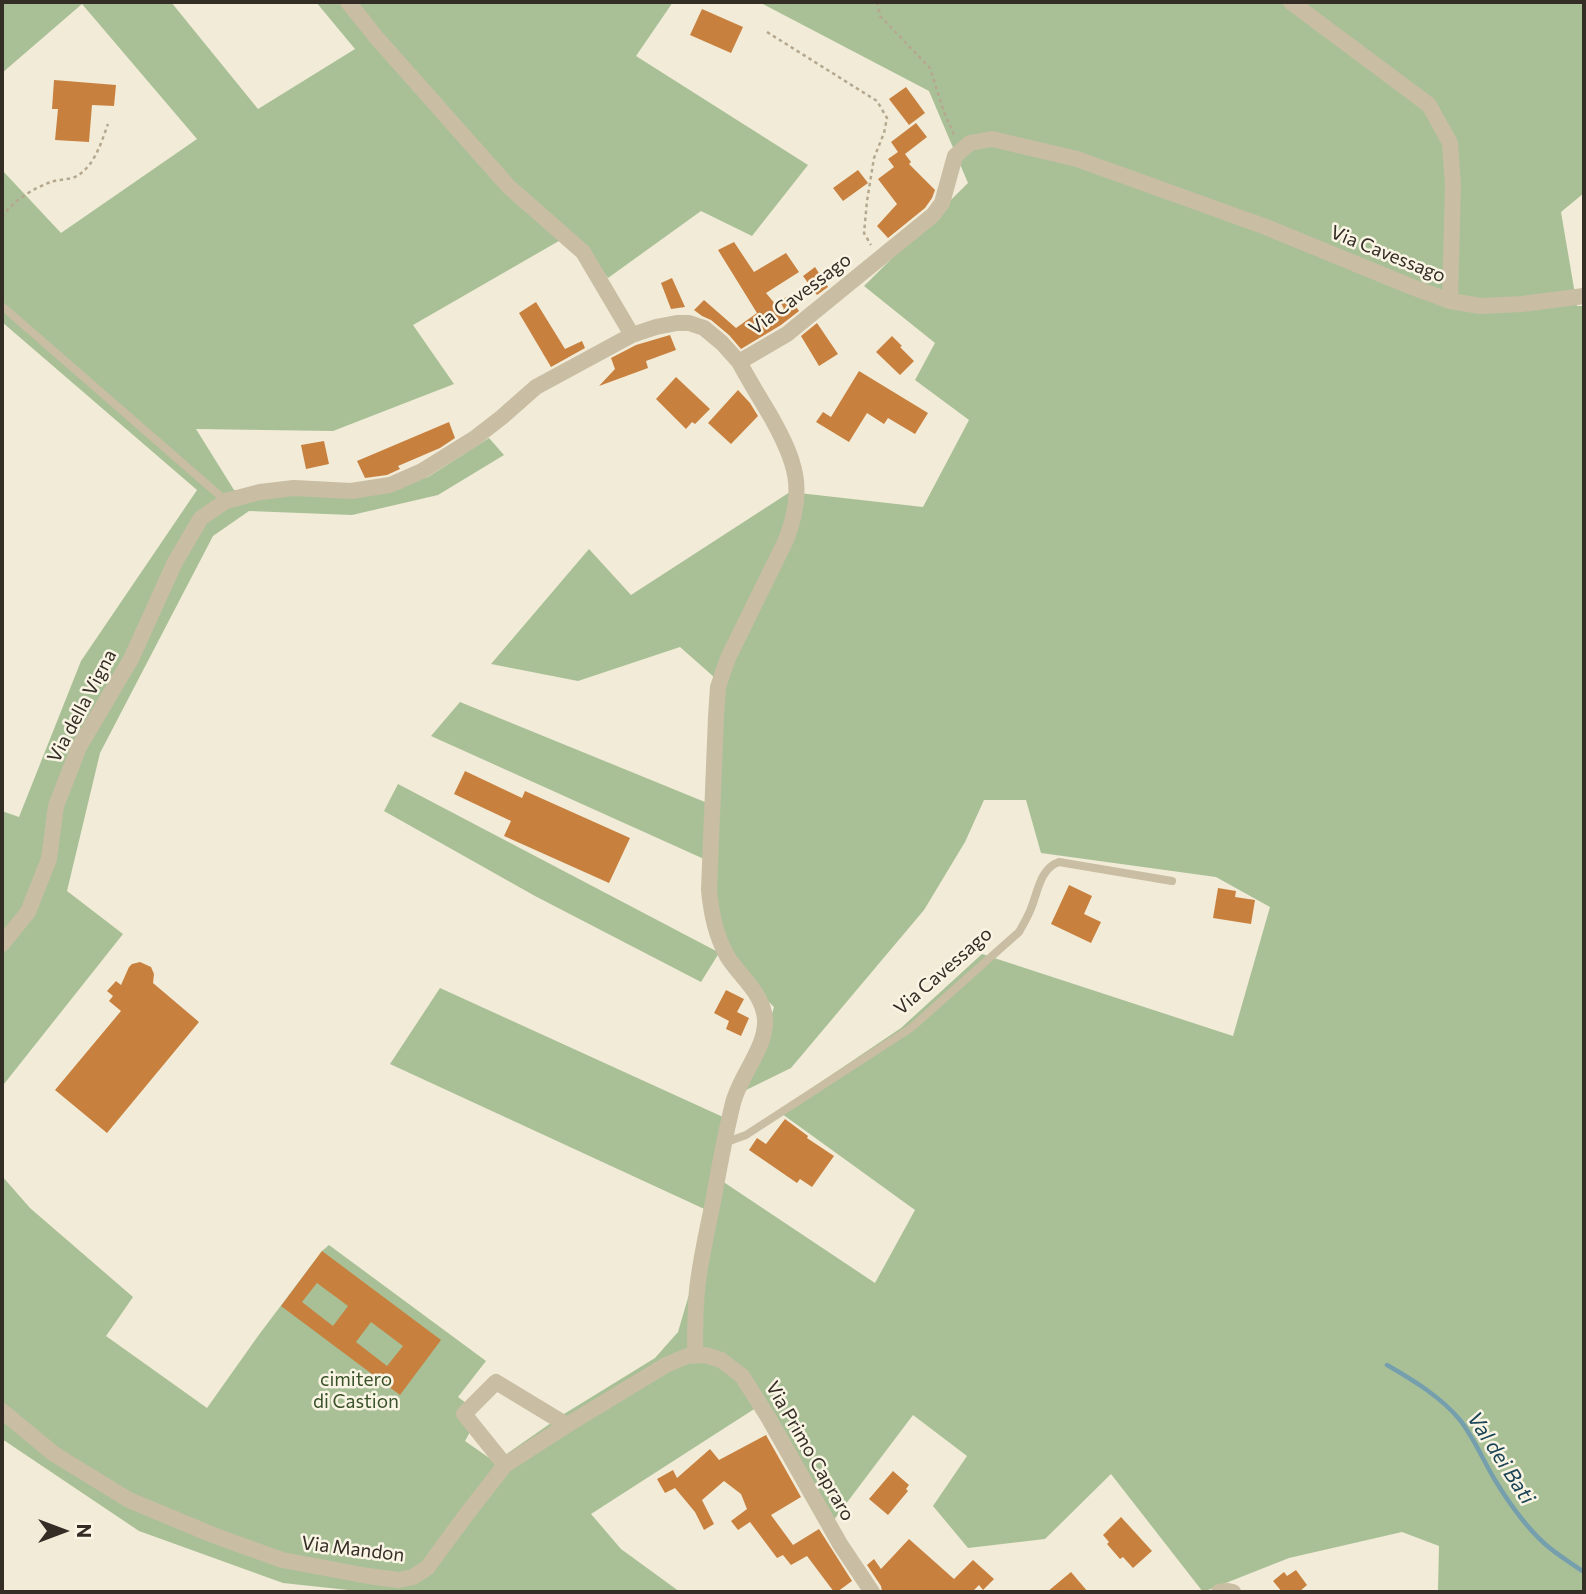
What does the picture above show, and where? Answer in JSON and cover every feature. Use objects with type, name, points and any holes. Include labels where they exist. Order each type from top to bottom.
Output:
[{"type":"street","points":[[348,2],[509,187],[583,252],[632,335]]},
{"type":"street","points":[[1291,2],[1429,105],[1450,143],[1453,184],[1450,301]]},
{"type":"street","name":"Via Cavessago","points":[[739,362],[787,334],[938,210],[955,156],[970,143],[992,139],[1077,159],[1266,227],[1450,301],[1481,306],[1584,296]]},
{"type":"street","name":"Via della Vigna","points":[[2,943],[28,912],[49,859],[56,806],[79,747],[131,659],[175,562],[201,518],[226,501],[260,492],[293,488],[351,491],[390,485],[422,471],[475,438],[536,387],[632,335],[656,327],[689,323],[704,328],[739,362]]},
{"type":"street","points":[[695,1354],[699,1277],[724,1143],[736,1092],[762,1038],[765,1019],[757,995],[727,955],[710,904],[716,703],[725,665],[786,540],[797,498],[796,472],[792,459],[739,362]]},
{"type":"street","name":"Via Mandon","points":[[2,1411],[54,1454],[129,1500],[282,1560],[399,1580],[413,1577],[428,1568],[505,1465],[666,1365],[695,1354]]},
{"type":"street","name":"Via Primo Capraro","points":[[695,1354],[714,1356],[742,1376],[840,1544],[872,1592]]},
{"type":"street","points":[[505,1465],[464,1414],[496,1382],[567,1425]]},
{"type":"street","points":[[1219,1592],[1233,1592]]},
{"type":"lane","points":[[2,306],[226,501]]},
{"type":"lane","name":"Via Cavessago","points":[[724,1143],[746,1135],[911,1028],[1019,932],[1029,914],[1043,875],[1051,864],[1059,862],[1172,881]]},
{"type":"path","points":[[877,2],[880,16],[930,68],[944,112],[961,150]]},
{"type":"path","points":[[767,32],[877,101],[887,118],[874,158],[864,233],[880,260]]},
{"type":"path","points":[[2,217],[25,195],[50,182],[76,177],[99,150],[108,124]]},
{"type":"green space","points":[[2,2],[171,2],[258,109],[355,49],[316,2],[673,2],[636,56],[808,165],[752,236],[701,211],[608,278],[571,234],[413,325],[454,384],[333,431],[196,429],[234,490],[352,495],[428,477],[489,438],[504,455],[438,495],[352,515],[249,511],[213,536],[100,753],[67,891],[123,934],[4,1084],[2,811],[19,817],[81,661],[197,490],[2,322],[2,170],[61,233],[197,139],[82,4],[2,73]]},
{"type":"green space","name":"cimitero di Castion","points":[[759,2],[1584,2],[1584,193],[1561,212],[1577,306],[1584,306],[1584,1592],[1435,1592],[1438,1590],[1439,1546],[1402,1532],[1289,1558],[1203,1592],[1111,1474],[1045,1539],[968,1548],[933,1506],[967,1456],[913,1415],[833,1521],[762,1404],[591,1514],[621,1549],[680,1592],[367,1592],[283,1583],[139,1531],[2,1439],[2,1176],[30,1208],[133,1297],[106,1336],[207,1408],[258,1336],[329,1245],[486,1361],[458,1397],[466,1403],[470,1432],[465,1441],[495,1462],[564,1414],[655,1358],[678,1332],[713,1213],[390,1064],[440,988],[723,1117],[763,1046],[774,1007],[719,953],[701,982],[535,896],[384,811],[398,784],[718,952],[704,859],[431,736],[460,702],[705,802],[714,677],[680,647],[578,681],[491,664],[589,549],[631,595],[790,492],[923,507],[969,420],[915,380],[935,343],[864,286],[968,183],[929,91]],"holes":[[[984,800],[1026,800],[1041,853],[1216,877],[1270,907],[1233,1036],[982,954],[901,1028],[778,1111],[915,1210],[875,1283],[722,1181],[738,1094],[791,1068],[924,910],[965,842]]]},
{"type":"building","points":[[702,9],[743,27],[731,53],[690,35]]},
{"type":"building","points":[[54,80],[116,85],[114,106],[92,105],[89,142],[55,140],[58,109],[52,109]]},
{"type":"building","points":[[906,87],[925,113],[909,125],[889,99]]},
{"type":"building","points":[[916,123],[927,137],[905,154],[911,162],[909,164],[935,190],[925,208],[888,238],[877,226],[897,204],[878,179],[894,167],[888,159],[898,152],[891,142]]},
{"type":"building","points":[[858,170],[868,183],[843,201],[833,188]]},
{"type":"building","points":[[734,242],[754,272],[786,253],[799,272],[766,293],[781,311],[784,309],[780,301],[788,296],[799,311],[741,349],[711,320],[694,310],[704,300],[736,328],[757,313],[718,250]]},
{"type":"building","points":[[815,267],[828,287],[817,295],[803,276]]},
{"type":"building","points":[[672,278],[685,307],[671,309],[661,283]]},
{"type":"building","points":[[536,302],[565,349],[582,341],[585,348],[551,367],[519,313]]},
{"type":"building","points":[[817,323],[838,354],[819,366],[801,336]]},
{"type":"building","points":[[670,335],[676,350],[646,361],[648,368],[599,386],[615,369],[611,358],[636,345]]},
{"type":"building","points":[[892,336],[914,361],[900,375],[876,352]]},
{"type":"building","points":[[859,371],[928,413],[915,434],[888,418],[884,424],[867,413],[849,442],[816,422],[823,412],[831,417]]},
{"type":"building","points":[[676,377],[710,409],[686,429],[656,399]]},
{"type":"building","points":[[738,390],[758,416],[731,444],[708,423]]},
{"type":"building","points":[[449,422],[455,438],[440,448],[398,466],[400,469],[387,475],[365,478],[357,461]]},
{"type":"building","points":[[324,441],[329,464],[306,469],[301,445]]},
{"type":"building","points":[[465,771],[522,798],[525,791],[630,838],[609,883],[504,836],[511,821],[454,794]]},
{"type":"building","points":[[1069,885],[1092,896],[1084,914],[1101,922],[1091,943],[1051,924]]},
{"type":"building","points":[[1218,888],[1236,891],[1235,897],[1255,900],[1251,924],[1213,918]]},
{"type":"building","points":[[140,962],[151,967],[154,974],[153,983],[199,1022],[107,1133],[55,1090],[121,1011],[109,1001],[113,996],[107,991],[116,981],[121,985],[129,967]]},
{"type":"building","points":[[726,990],[744,999],[737,1012],[749,1018],[741,1036],[726,1029],[729,1021],[714,1013]]},
{"type":"building","points":[[785,1119],[834,1156],[812,1187],[800,1179],[797,1183],[749,1150],[757,1138],[766,1144]]},
{"type":"building","points":[[322,1251],[441,1340],[400,1395],[281,1306]],"holes":[[[317,1283],[348,1306],[333,1326],[302,1302]],[[371,1322],[403,1346],[387,1366],[356,1342]]]},
{"type":"building","points":[[766,1435],[801,1497],[771,1515],[793,1545],[819,1529],[852,1581],[837,1592],[834,1592],[807,1556],[791,1565],[783,1555],[777,1558],[750,1522],[738,1530],[731,1521],[747,1509],[741,1494],[724,1481],[702,1500],[714,1524],[704,1530],[695,1512],[675,1488],[665,1493],[657,1479],[673,1470],[677,1478],[710,1449],[719,1460]]},
{"type":"building","points":[[893,1471],[909,1485],[906,1489],[908,1491],[888,1515],[869,1499]]},
{"type":"building","points":[[1121,1517],[1152,1551],[1133,1568],[1123,1557],[1120,1559],[1103,1535]]},
{"type":"building","points":[[909,1539],[954,1579],[973,1560],[994,1579],[983,1590],[979,1585],[972,1592],[882,1592],[867,1565],[874,1559],[881,1569]]},
{"type":"building","points":[[1296,1570],[1307,1585],[1299,1592],[1282,1592],[1273,1581],[1284,1572],[1287,1576]]},
{"type":"building","points":[[1071,1572],[1088,1592],[1047,1592]]},
{"type":"waterway","name":"Val dei Bati","points":[[1387,1365],[1426,1390],[1452,1412],[1465,1427],[1500,1489],[1524,1522],[1549,1548],[1584,1572]]}]
